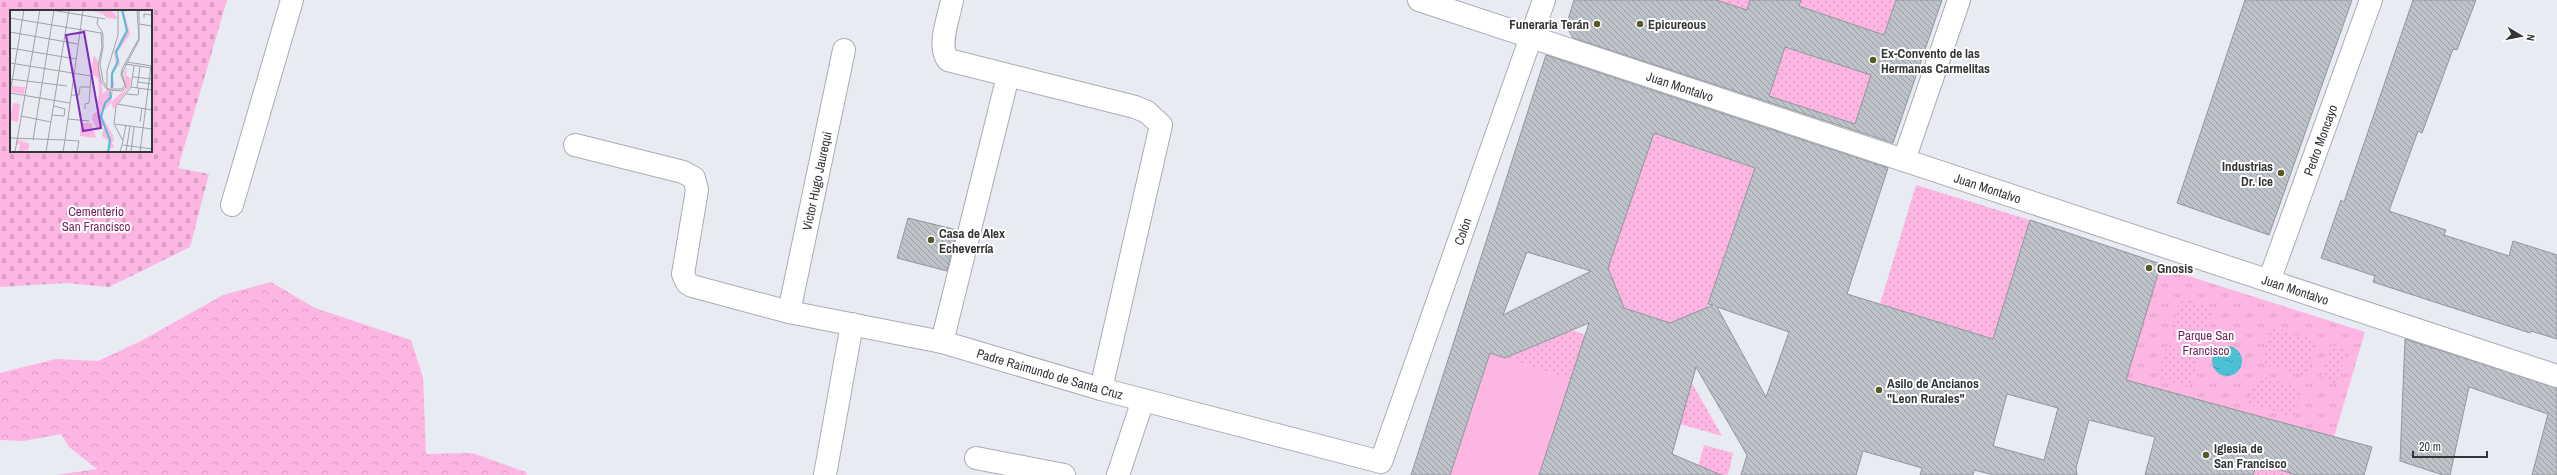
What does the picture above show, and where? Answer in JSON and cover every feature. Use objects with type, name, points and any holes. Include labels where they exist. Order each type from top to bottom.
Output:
[{"type":"street","points":[[232,205],[292,0]]},
{"type":"street","points":[[952,0],[944,55],[948,60],[957,64],[1135,107],[1147,112],[1161,125],[1101,389]]},
{"type":"street","name":"Juan Montalvo","points":[[1419,0],[2557,376]]},
{"type":"street","name":"Colón","points":[[1381,462],[1544,0]]},
{"type":"street","points":[[1904,160],[1959,0]]},
{"type":"street","name":"Pedro Moncayo","points":[[2269,281],[2370,0]]},
{"type":"street","name":"Victor Hugo Jaurequi","points":[[789,312],[844,50]]},
{"type":"street","points":[[942,342],[1008,76]]},
{"type":"street","name":"Padre Raimundo de Santa Cruz","points":[[575,145],[683,172],[694,178],[697,190],[683,274],[687,283],[692,286],[789,312],[942,342],[1101,389],[1381,462]]},
{"type":"street","points":[[825,475],[852,324]]},
{"type":"street","points":[[1118,475],[1143,400]]},
{"type":"street","points":[[976,458],[1064,475]]},
{"type":"green space","name":"Cementerio San Francisco","points":[[0,0],[227,0],[178,168],[209,174],[190,247],[109,287],[66,283],[0,287]]},
{"type":"green space","points":[[1716,0],[1750,0],[1736,43]]},
{"type":"green space","points":[[1801,0],[1896,0],[1884,35],[1799,6]]},
{"type":"green space","points":[[1785,47],[1871,75],[1855,124],[1769,96]]},
{"type":"green space","points":[[1654,133],[1755,168],[1707,308],[1670,323],[1624,308],[1608,268]]},
{"type":"green space","points":[[1916,185],[2030,220],[1993,339],[1880,304]]},
{"type":"green space","name":"Parque San Francisco","points":[[2160,267],[2365,332],[2334,437],[2126,380]]},
{"type":"green space","points":[[271,282],[315,308],[411,340],[423,377],[426,454],[472,453],[526,472],[527,475],[56,475],[97,469],[69,447],[61,434],[24,441],[0,440],[0,373],[56,359],[98,361],[141,341],[223,295]]},
{"type":"green space","points":[[2181,298],[2214,308],[2204,341],[2197,343],[2170,334]]},
{"type":"green space","points":[[2271,327],[2317,340],[2306,376],[2266,365],[2263,357]]},
{"type":"green space","points":[[1572,330],[1585,335],[1571,380],[1505,358]]},
{"type":"green space","points":[[2167,345],[2195,354],[2198,361],[2190,387],[2157,377]]},
{"type":"green space","points":[[2331,345],[2347,349],[2336,384],[2321,379]]},
{"type":"green space","points":[[1490,353],[1571,380],[1539,475],[1450,475]]},
{"type":"green space","points":[[2262,376],[2302,387],[2294,417],[2248,404],[2254,384],[2259,382]]},
{"type":"green space","points":[[1692,383],[1722,436],[1680,424]]},
{"type":"green space","points":[[1704,445],[1733,453],[1728,475],[1696,475]]},
{"type":"green space","points":[[2257,463],[2297,475],[2253,475]]},
{"type":"water","points":[[2227,346],[2238,350],[2242,361],[2238,372],[2227,376],[2216,372],[2212,361],[2216,350]]},
{"type":"building","name":"Ex-Convento de las Hermanas Carmelitas","points":[[1574,0],[1716,0],[1747,10],[1750,0],[1801,0],[1799,6],[1884,35],[1896,0],[1942,0],[1893,143],[1573,38],[1566,26]],"holes":[[[1785,47],[1871,75],[1855,124],[1769,96]]]},
{"type":"building","points":[[2245,0],[2352,0],[2269,235],[2177,203]]},
{"type":"building","points":[[2413,0],[2476,0],[2457,50],[2453,49],[2422,133],[2418,131],[2389,211],[2446,230],[2444,235],[2509,256],[2513,241],[2557,255],[2557,339],[2531,331],[2530,333],[2373,282],[2375,276],[2321,258],[2341,200],[2344,202]]},
{"type":"building","points":[[1546,55],[1888,168],[1847,294],[1993,339],[2030,220],[2161,264],[2126,380],[2372,447],[2364,475],[2297,475],[2257,463],[2253,475],[2145,475],[2155,437],[2089,420],[2076,468],[2077,475],[1994,475],[1974,470],[1973,475],[1920,475],[1922,468],[1863,451],[1856,475],[1741,475],[1747,455],[1696,367],[1672,454],[1721,475],[1539,475],[1589,323],[1505,358],[1490,353],[1450,475],[1411,475]],"holes":[[[1654,133],[1755,168],[1708,304],[1713,305],[1670,323],[1624,308],[1608,268]],[[1527,252],[1591,271],[1503,315]],[[1717,307],[1789,332],[1766,397]],[[2007,394],[2058,408],[2044,460],[1993,446]]]},
{"type":"building","name":"Casa de Alex Echeverría","points":[[908,218],[957,230],[947,271],[897,258]]},
{"type":"building","points":[[2405,339],[2557,388],[2557,475],[2532,475],[2548,414],[2469,387],[2450,475],[2443,475],[2400,461]]},
{"type":"place","name":"Funeraria Terán","points":[[1597,24]]},
{"type":"place","name":"Epicureous","points":[[1640,24]]},
{"type":"place","name":"Ex-Convento de las Hermanas Carmelitas","points":[[1873,60]]},
{"type":"place","name":"Industrias Dr. Ice","points":[[2281,173]]},
{"type":"place","name":"Casa de Alex Echeverría","points":[[931,240]]},
{"type":"place","name":"Gnosis","points":[[2149,268]]},
{"type":"place","name":"Asilo de Ancianos \"Leon Rurales\"","points":[[1879,390]]},
{"type":"place","name":"Iglesia de San Francisco","points":[[2206,455]]}]
